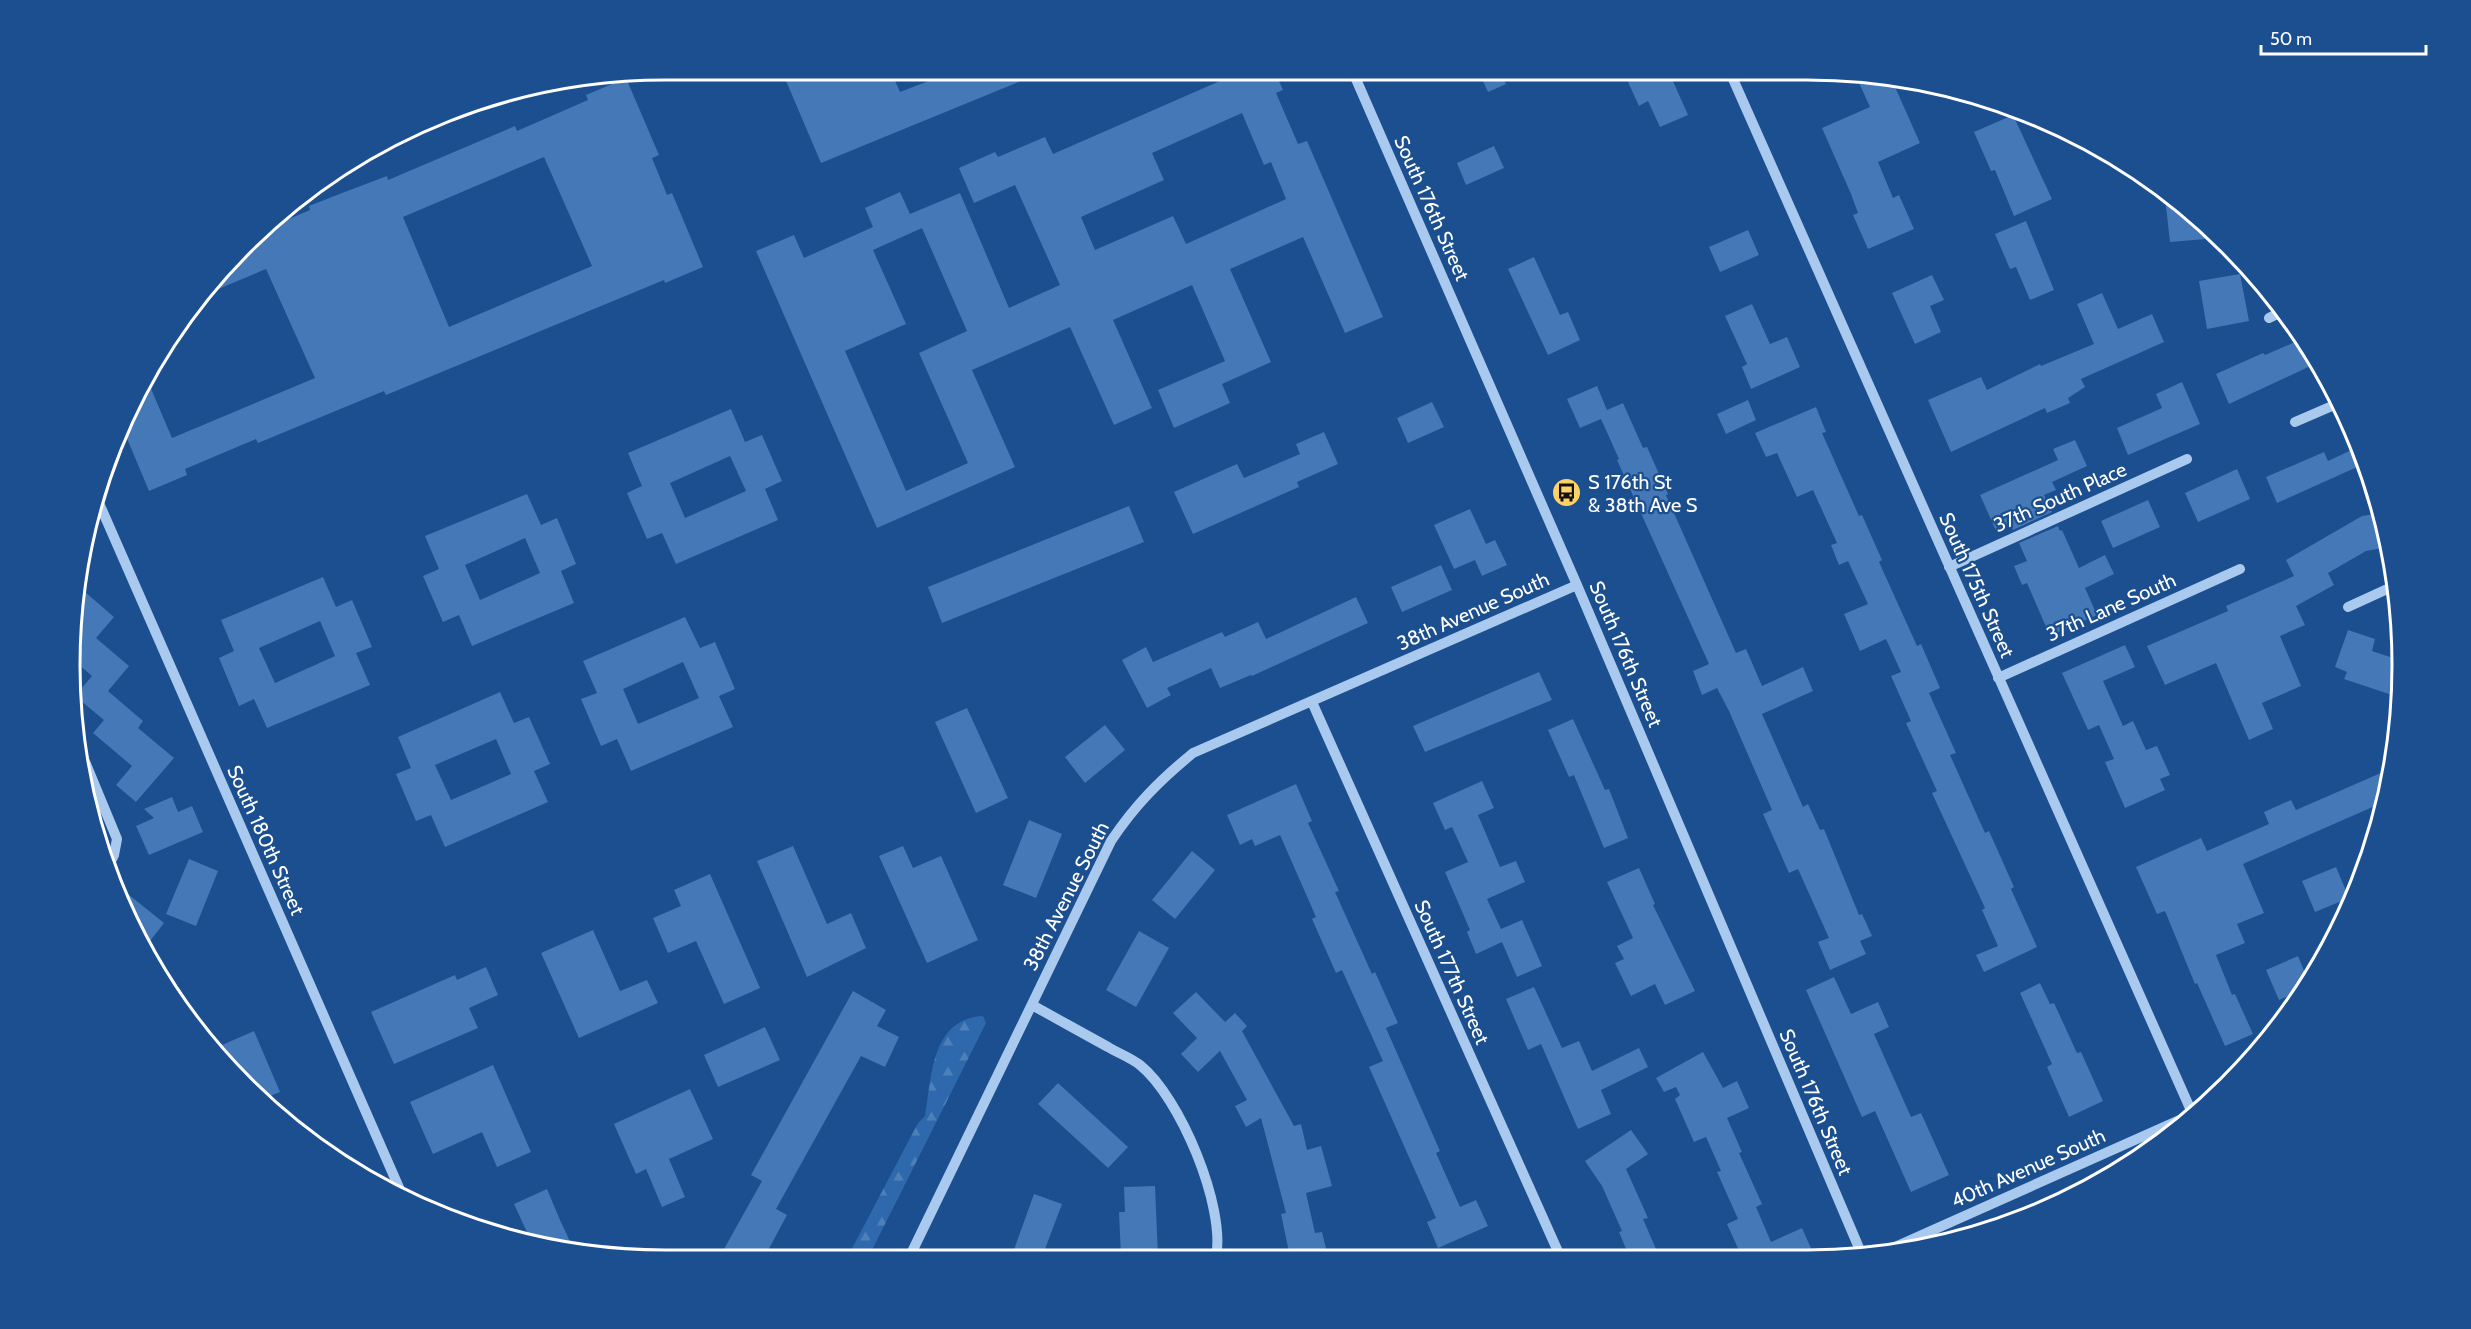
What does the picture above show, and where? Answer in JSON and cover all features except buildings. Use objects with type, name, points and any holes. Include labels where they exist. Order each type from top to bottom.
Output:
[{"type":"street","name":"South 176th Street","points":[[1356,80],[1577,585],[1858,1247]]},
{"type":"street","name":"South 175th Street","points":[[1734,80],[2189,1106]]},
{"type":"street","points":[[2269,318],[2276,315]]},
{"type":"street","points":[[2295,422],[2331,406]]},
{"type":"street","name":"37th South Place","points":[[1949,567],[2187,459]]},
{"type":"street","name":"South 180th Street","points":[[101,507],[398,1185]]},
{"type":"street","name":"37th Lane South","points":[[1998,678],[2240,569]]},
{"type":"street","name":"38th Avenue South","points":[[913,1250],[1111,841],[1156,783],[1193,753],[1577,585]]},
{"type":"street","points":[[2348,607],[2386,590]]},
{"type":"street","name":"South 177th Street","points":[[1312,702],[1557,1250]]},
{"type":"street","points":[[90,774],[117,839],[113,858]]},
{"type":"street","points":[[1032,1005],[1141,1066],[1172,1103],[1192,1143],[1212,1202],[1217,1250]]},
{"type":"street","name":"40th Avenue South","points":[[1912,1239],[2167,1126]]},
{"type":"green space","points":[[983,1016],[986,1023],[872,1250],[851,1250],[918,1123],[925,1116],[937,1052],[953,1027],[966,1020]]},
{"type":"place","name":"S 176th St & 38th Ave S","points":[[1567,493]]}]
